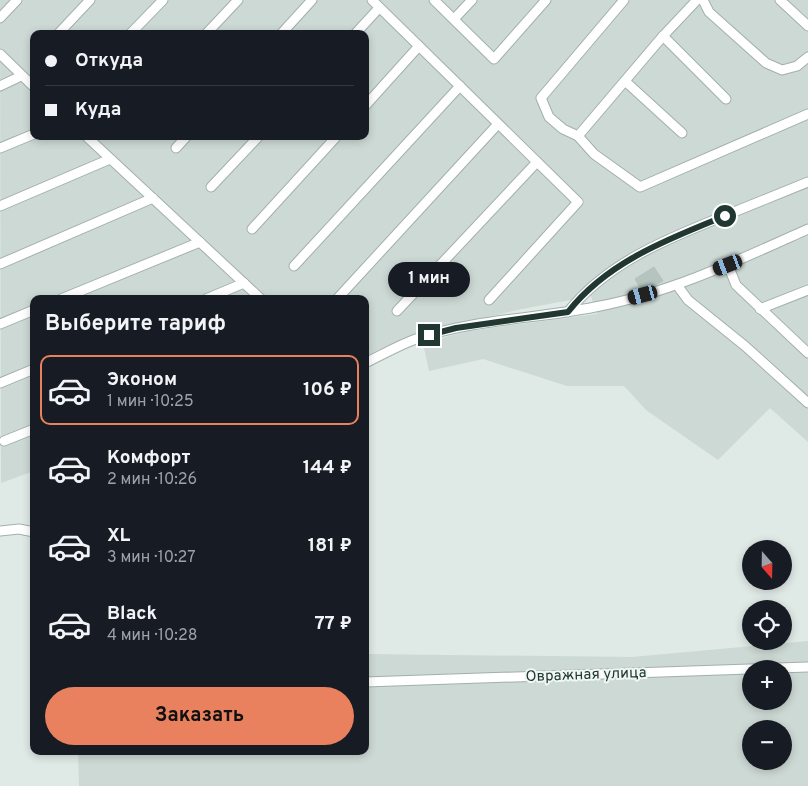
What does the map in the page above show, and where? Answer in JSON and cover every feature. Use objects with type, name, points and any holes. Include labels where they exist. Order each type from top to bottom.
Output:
[{"type":"lane","points":[[0,18],[17,0]]},
{"type":"lane","points":[[62,30],[90,0]]},
{"type":"lane","points":[[134,30],[163,0]]},
{"type":"lane","points":[[210,30],[238,0]]},
{"type":"lane","points":[[285,30],[312,0]]},
{"type":"lane","points":[[372,0],[578,202],[489,300]]},
{"type":"lane","points":[[434,0],[494,59],[546,0]]},
{"type":"lane","points":[[454,19],[472,0]]},
{"type":"lane","points":[[624,0],[541,98],[549,117],[563,129],[578,136],[594,154],[640,187],[808,114]]},
{"type":"lane","points":[[578,136],[662,36],[697,0]]},
{"type":"lane","points":[[703,0],[709,12],[766,63],[782,70],[797,66],[808,57]]},
{"type":"lane","points":[[780,0],[808,26]]},
{"type":"lane","points":[[359,30],[380,8]]},
{"type":"lane","points":[[662,36],[726,99]]},
{"type":"lane","points":[[369,102],[419,46]]},
{"type":"lane","points":[[0,54],[30,83]]},
{"type":"lane","points":[[0,86],[22,76]]},
{"type":"lane","points":[[625,81],[682,133]]},
{"type":"lane","points":[[294,266],[460,86]]},
{"type":"lane","points":[[341,295],[498,124]]},
{"type":"lane","points":[[0,148],[30,136]]},
{"type":"lane","points":[[90,140],[257,295]]},
{"type":"lane","points":[[176,148],[183,140]]},
{"type":"lane","points":[[211,187],[255,140]]},
{"type":"lane","points":[[252,229],[333,140]]},
{"type":"lane","points":[[0,206],[110,158]]},
{"type":"lane","points":[[397,311],[537,162]]},
{"type":"lane","points":[[568,312],[580,297],[604,277],[646,249],[808,182]]},
{"type":"lane","points":[[0,264],[153,198]]},
{"type":"lane","points":[[369,361],[416,339],[456,328],[568,312],[613,303],[677,285],[728,265],[808,229]]},
{"type":"lane","points":[[71,295],[200,242]]},
{"type":"lane","points":[[728,265],[736,285],[808,353]]},
{"type":"lane","points":[[216,295],[244,283]]},
{"type":"lane","points":[[677,285],[688,300],[745,346],[808,403]]},
{"type":"lane","points":[[760,309],[808,290]]},
{"type":"lane","points":[[0,324],[30,312]]},
{"type":"lane","points":[[0,383],[30,371]]},
{"type":"lane","points":[[4,441],[30,431]]},
{"type":"lane","points":[[0,531],[19,529],[30,525]]},
{"type":"lane","points":[[19,529],[30,531]]},
{"type":"lane","name":"Овражная улица","points":[[369,682],[808,667]]},
{"type":"shaded area","points":[[0,0],[808,0],[808,442],[770,408],[718,460],[646,410],[624,386],[567,386],[483,359],[429,371],[423,343],[469,331],[597,314],[591,296],[517,310],[436,330],[369,359],[369,295],[30,295],[30,472],[1,483]]},
{"type":"shaded area","points":[[808,641],[808,786],[79,786],[78,755],[369,755],[369,654],[632,657],[742,647],[742,650],[792,650],[792,642]]},
{"type":"building","points":[[654,267],[663,281],[641,289],[635,279]]},
{"type":"route","points":[[429,335],[456,328],[568,312],[580,297],[604,277],[646,249],[725,216]]}]
